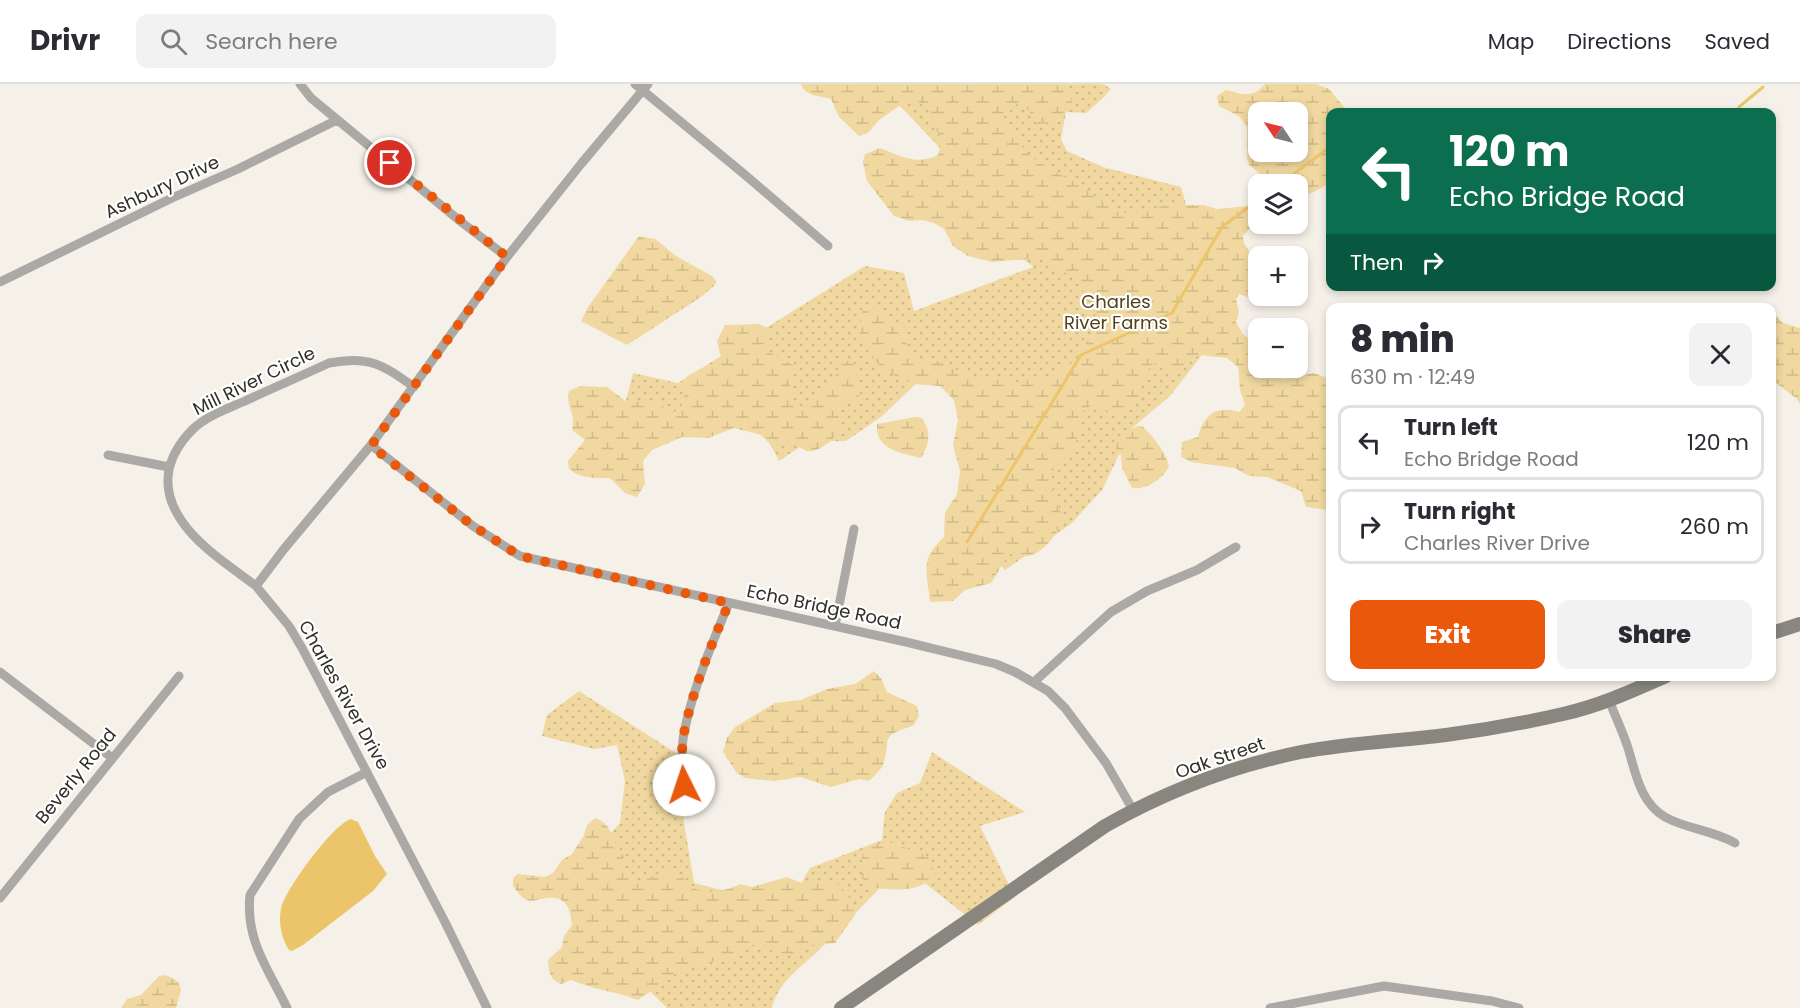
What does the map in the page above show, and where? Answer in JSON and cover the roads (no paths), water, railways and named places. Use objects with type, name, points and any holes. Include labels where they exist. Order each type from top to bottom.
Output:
[{"type":"main road","points":[[1776,632],[1800,624]]},
{"type":"main road","name":"Oak Street","points":[[841,1008],[1105,826],[1133,810],[1231,771],[1293,754],[1492,728],[1564,714],[1609,700],[1654,681]]},
{"type":"street","points":[[300,84],[311,98],[337,120],[507,257]]},
{"type":"street","points":[[108,455],[169,467],[170,495],[180,519],[214,554],[256,586],[284,549],[371,446],[507,257],[642,86],[828,246]]},
{"type":"street","name":"Ashbury Drive","points":[[0,282],[337,120]]},
{"type":"street","name":"Mill River Circle","points":[[169,467],[171,458],[195,427],[226,410],[329,363],[346,360],[370,361],[384,366],[414,387]]},
{"type":"street","name":"Echo Bridge Road","points":[[371,446],[473,526],[520,556],[996,664],[1034,682],[1048,691],[1084,732],[1106,763],[1133,810]]},
{"type":"street","points":[[835,626],[854,530]]},
{"type":"street","points":[[1034,682],[1111,612],[1147,591],[1197,570],[1236,547]]},
{"type":"street","name":"Charles River Drive","points":[[256,586],[289,626],[302,648],[446,922],[487,1008]]},
{"type":"street","points":[[684,785],[683,740],[689,713],[729,603]]},
{"type":"street","points":[[0,672],[111,757]]},
{"type":"street","name":"Beverly Road","points":[[1,896],[111,757],[179,676]]},
{"type":"street","points":[[1609,700],[1628,748],[1634,772],[1648,802],[1666,818],[1710,832],[1735,843]]},
{"type":"street","points":[[287,1008],[253,939],[249,917],[250,895],[276,851],[299,819],[328,792],[367,772]]},
{"type":"street","points":[[1270,1008],[1384,986],[1492,1001],[1519,1008]]},
{"type":"waterway","points":[[1738,108],[1763,87]]},
{"type":"waterway","points":[[1294,174],[1326,150]]},
{"type":"waterway","points":[[967,542],[1081,355],[1172,313],[1222,227],[1248,208]]},
{"type":"park label","name":"Charles River Farms","points":[[1116,312]]}]
